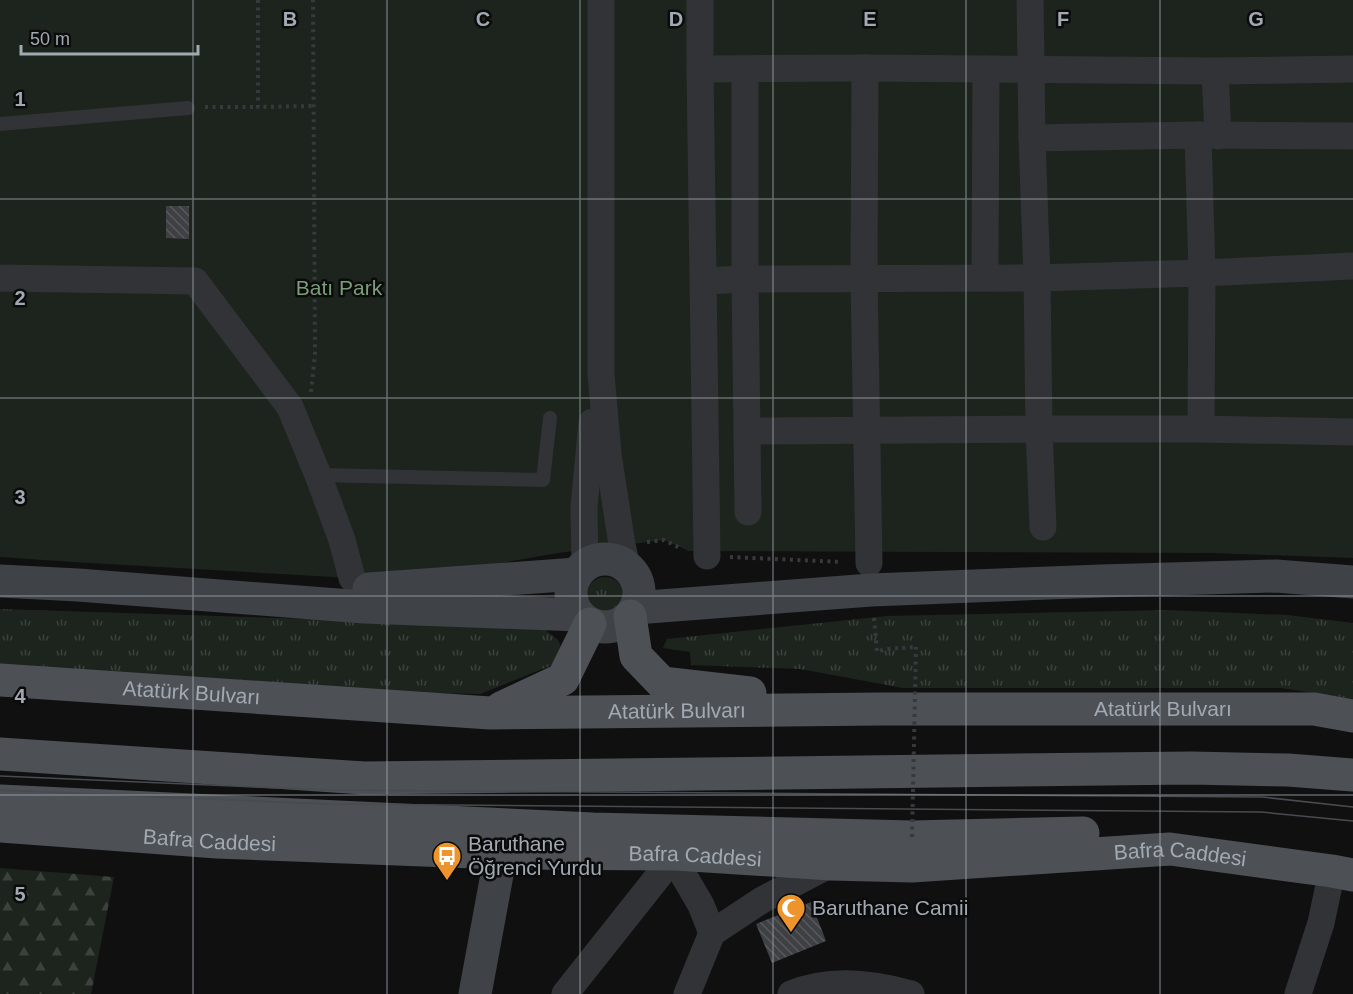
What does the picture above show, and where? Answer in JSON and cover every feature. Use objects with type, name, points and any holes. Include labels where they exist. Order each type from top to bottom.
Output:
[{"type":"main road","points":[[584,619],[573,606],[572,584],[581,570],[595,561],[607,559],[617,562],[624,556],[638,586],[639,597],[633,612],[636,656],[662,683],[879,709]]},
{"type":"main road","points":[[242,597],[581,570]]},
{"type":"main road","points":[[0,581],[364,607],[584,619],[604,627],[618,624],[633,612],[871,590],[1276,576],[1353,582]]},
{"type":"main road","points":[[490,713],[563,679],[584,619]]},
{"type":"main road","name":"Atatürk Bulvarı","points":[[0,680],[490,713],[879,709],[1314,709],[1353,716]]},
{"type":"main road","points":[[0,754],[363,778],[1191,768],[1288,770],[1353,775]]},
{"type":"main road","name":"Bafra Caddesi","points":[[0,801],[593,829],[912,837],[1169,832],[1334,854],[1346,868]]},
{"type":"main road","name":"Bafra Caddesi","points":[[0,826],[217,842],[501,853],[676,854],[831,864],[912,866],[1170,849],[1346,868]]},
{"type":"main road","points":[[475,994],[501,853]]},
{"type":"street","points":[[601,0],[601,374],[608,454],[624,556]]},
{"type":"street","points":[[700,0],[707,556]]},
{"type":"street","points":[[1030,0],[1043,527]]},
{"type":"street","points":[[865,68],[864,279],[869,563]]},
{"type":"street","points":[[700,69],[1215,71],[1353,69]]},
{"type":"street","points":[[745,69],[748,512]]},
{"type":"street","points":[[985,278],[986,69]]},
{"type":"street","points":[[1201,429],[1208,135],[1215,71]]},
{"type":"street","points":[[1032,138],[1208,135],[1353,136]]},
{"type":"street","points":[[704,281],[1037,278],[1353,266]]},
{"type":"street","points":[[0,278],[195,281],[290,407],[342,540],[352,578]]},
{"type":"street","points":[[581,570],[592,420],[601,374]]},
{"type":"street","points":[[747,431],[1201,429],[1353,432]]},
{"type":"street","points":[[676,854],[684,876],[712,933]]},
{"type":"street","points":[[566,994],[676,854]]},
{"type":"street","points":[[687,994],[712,933],[762,900],[831,864]]},
{"type":"street","points":[[1298,994],[1321,923],[1346,868]]},
{"type":"street","points":[[791,994],[805,988],[847,983],[911,994]]},
{"type":"lane","points":[[0,124],[188,108]]},
{"type":"lane","points":[[318,475],[543,480],[550,418]]},
{"type":"path","points":[[258,0],[258,107]]},
{"type":"path","points":[[310,397],[315,354],[313,0]]},
{"type":"path","points":[[188,108],[314,106]]},
{"type":"path","points":[[624,556],[664,540],[694,555],[869,563]]},
{"type":"path","points":[[886,650],[916,647],[912,837]]},
{"type":"green space","name":"Batı Park","points":[[0,0],[1353,0],[1353,558],[1212,553],[689,551],[664,540],[558,553],[495,564],[352,578],[0,557]]},
{"type":"green space","points":[[605,577],[618,582],[623,595],[618,608],[605,613],[592,608],[587,595],[592,582]]},
{"type":"green space","points":[[0,609],[465,624],[544,629],[558,640],[564,654],[555,664],[480,694],[0,683]]},
{"type":"green space","points":[[1167,610],[1287,615],[1353,623],[1353,699],[1281,688],[903,688],[800,669],[691,665],[690,652],[663,648],[667,639],[887,616]]},
{"type":"green space","points":[[0,868],[114,877],[91,994],[0,994]]},
{"type":"building","points":[[166,206],[189,206],[189,239],[166,238]]},
{"type":"building","name":"Baruthane Camii","points":[[811,902],[826,941],[772,963],[756,924]]},
{"type":"tram line","points":[[0,776],[326,790],[1262,797],[1353,807]]},
{"type":"tram line","points":[[0,790],[326,804],[1261,812],[1353,821]]},
{"type":"place","name":"Baruthane Öğrenci Yurdu","points":[[447,882]]},
{"type":"place","name":"Baruthane Camii","points":[[791,934]]}]
